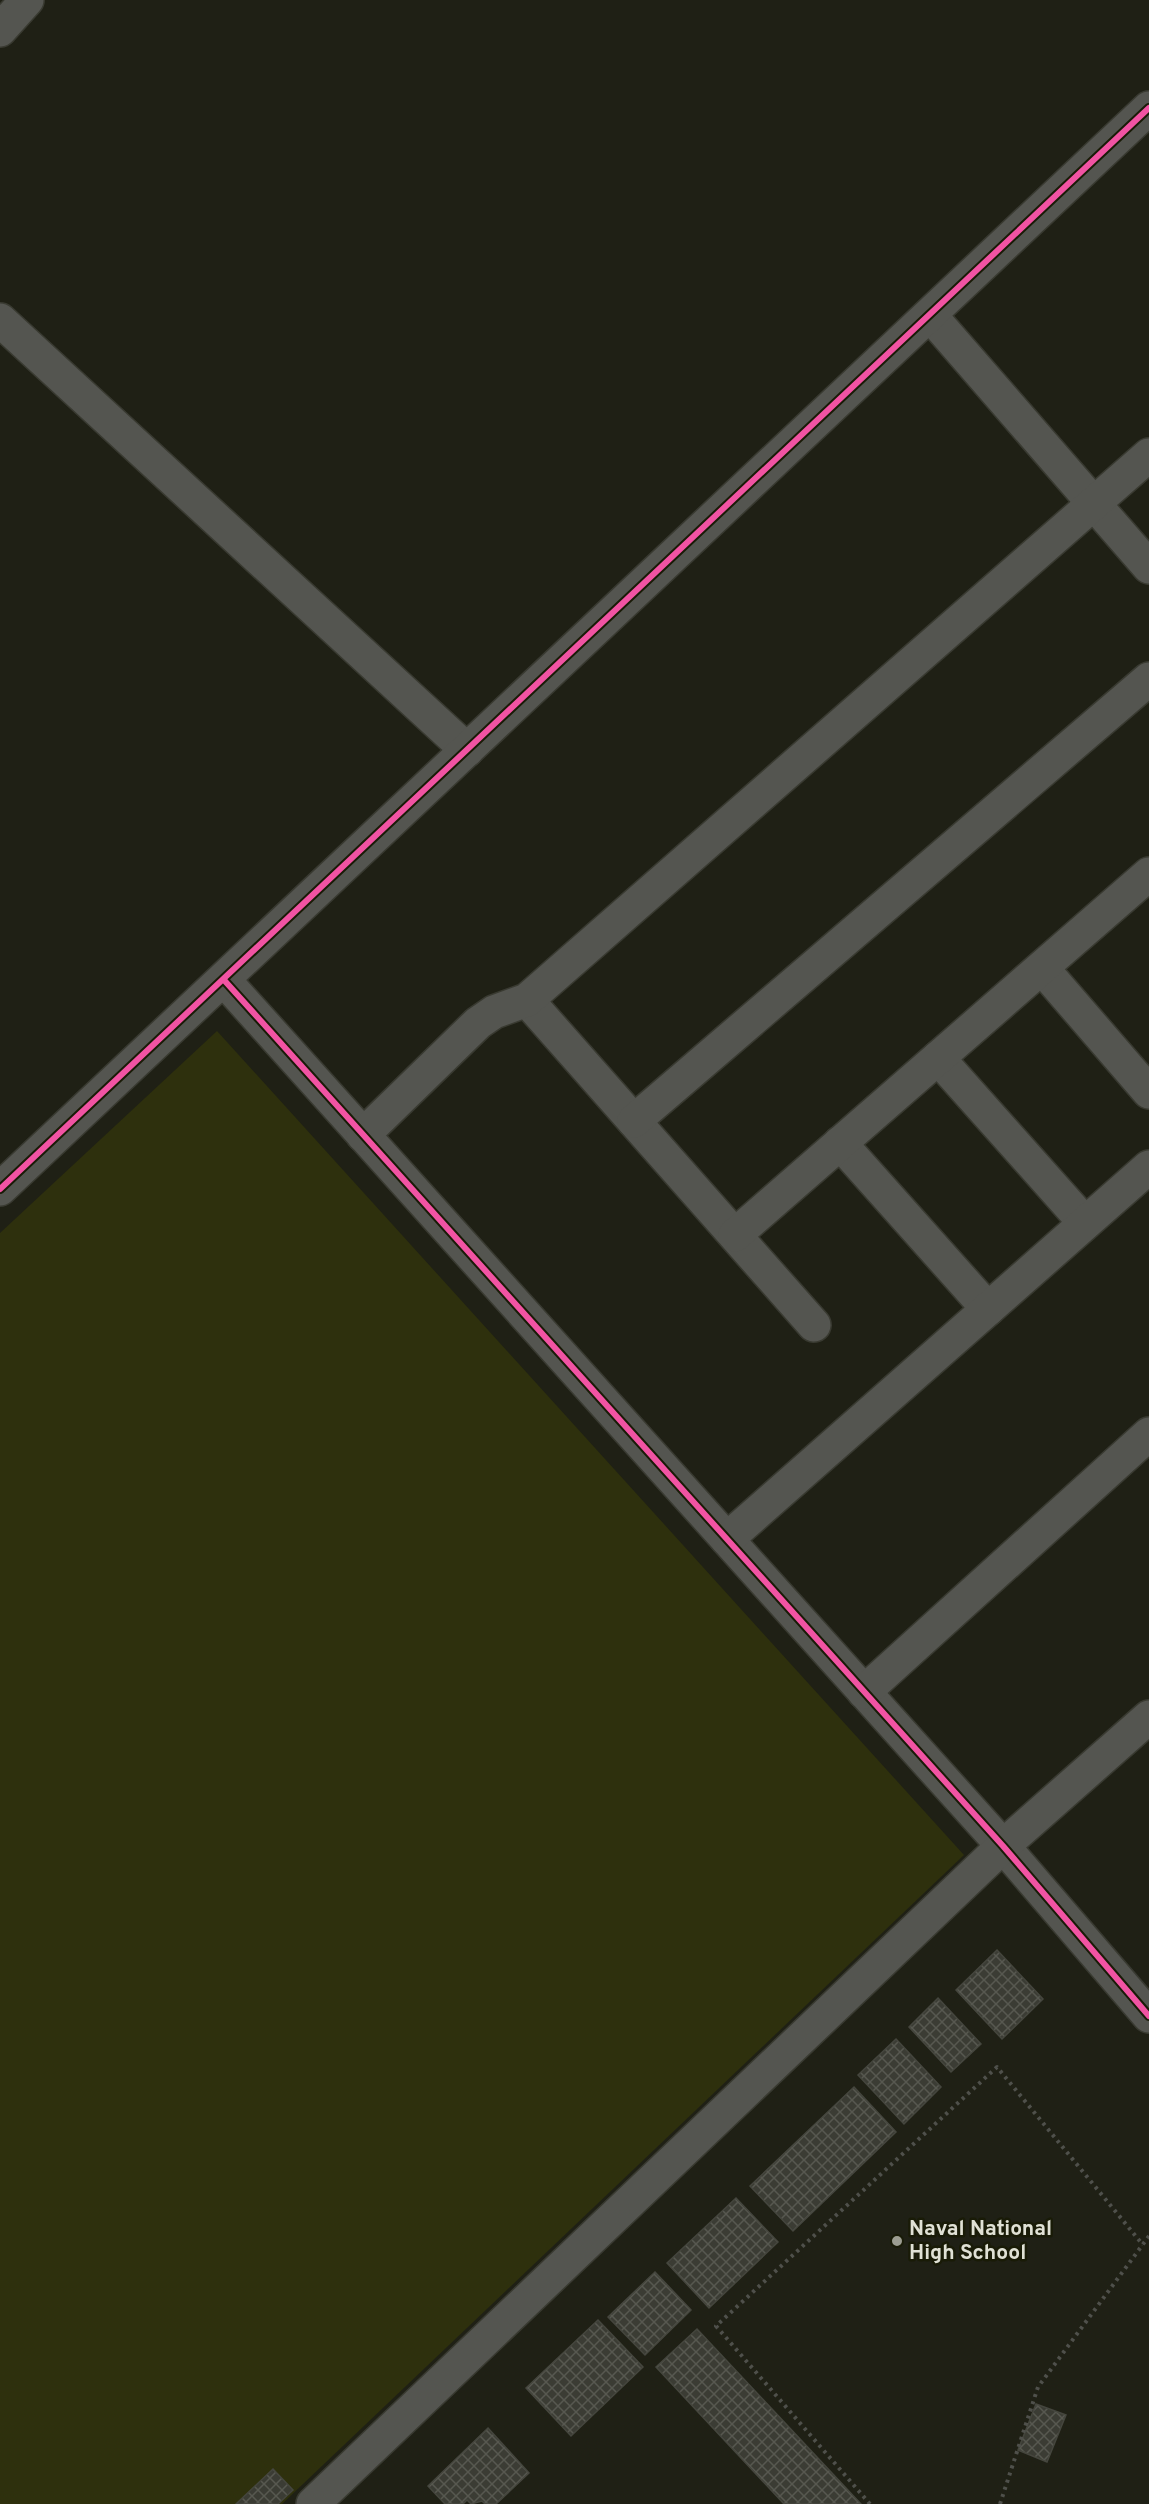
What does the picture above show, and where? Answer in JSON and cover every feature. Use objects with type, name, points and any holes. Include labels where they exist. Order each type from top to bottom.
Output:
[{"type":"street","points":[[0,30],[27,0]]},
{"type":"street","points":[[0,1189],[1149,108]]},
{"type":"street","points":[[930,315],[1149,567]]},
{"type":"street","points":[[0,320],[467,750]]},
{"type":"street","points":[[363,1135],[478,1023],[494,1012],[527,1000],[1149,456]]},
{"type":"street","points":[[634,1121],[1149,679]]},
{"type":"street","points":[[735,1235],[1149,874]]},
{"type":"street","points":[[1042,968],[1145,1081]]},
{"type":"street","points":[[224,980],[1145,2004]]},
{"type":"street","points":[[527,1000],[814,1325]]},
{"type":"street","points":[[938,1058],[1085,1223]]},
{"type":"street","points":[[840,1143],[988,1309]]},
{"type":"street","points":[[726,1539],[1149,1167]]},
{"type":"street","points":[[864,1692],[1149,1434]]},
{"type":"street","points":[[313,2504],[1003,1846],[1149,1717]]},
{"type":"path","points":[[870,2504],[716,2326],[997,2067],[1143,2245]]},
{"type":"path","points":[[1000,2504],[1038,2387],[1149,2236]]},
{"type":"green space","points":[[217,1031],[964,1855],[282,2504],[0,2504],[0,1233]]},
{"type":"building","points":[[997,1950],[1043,1999],[1002,2039],[956,1990]]},
{"type":"building","points":[[938,1998],[981,2044],[951,2072],[909,2027]]},
{"type":"building","points":[[896,2039],[941,2087],[904,2124],[858,2075]]},
{"type":"building","points":[[854,2087],[896,2132],[793,2231],[750,2186]]},
{"type":"building","points":[[736,2198],[778,2242],[709,2308],[667,2263]]},
{"type":"building","points":[[655,2272],[691,2310],[645,2355],[608,2317]]},
{"type":"building","points":[[598,2320],[643,2367],[571,2436],[526,2388]]},
{"type":"building","points":[[697,2329],[861,2504],[784,2504],[656,2367]]},
{"type":"building","points":[[1036,2404],[1066,2415],[1047,2462],[1018,2450]]},
{"type":"building","points":[[488,2428],[529,2473],[496,2504],[485,2504],[482,2501],[471,2504],[467,2500],[463,2504],[445,2504],[428,2486]]},
{"type":"building","points":[[273,2469],[293,2490],[278,2504],[236,2504]]},
{"type":"cycle path","points":[[0,1189],[1149,108]]},
{"type":"cycle path","points":[[224,980],[1003,1846],[1149,2016]]},
{"type":"place","name":"Naval National High School","points":[[897,2241]]}]
